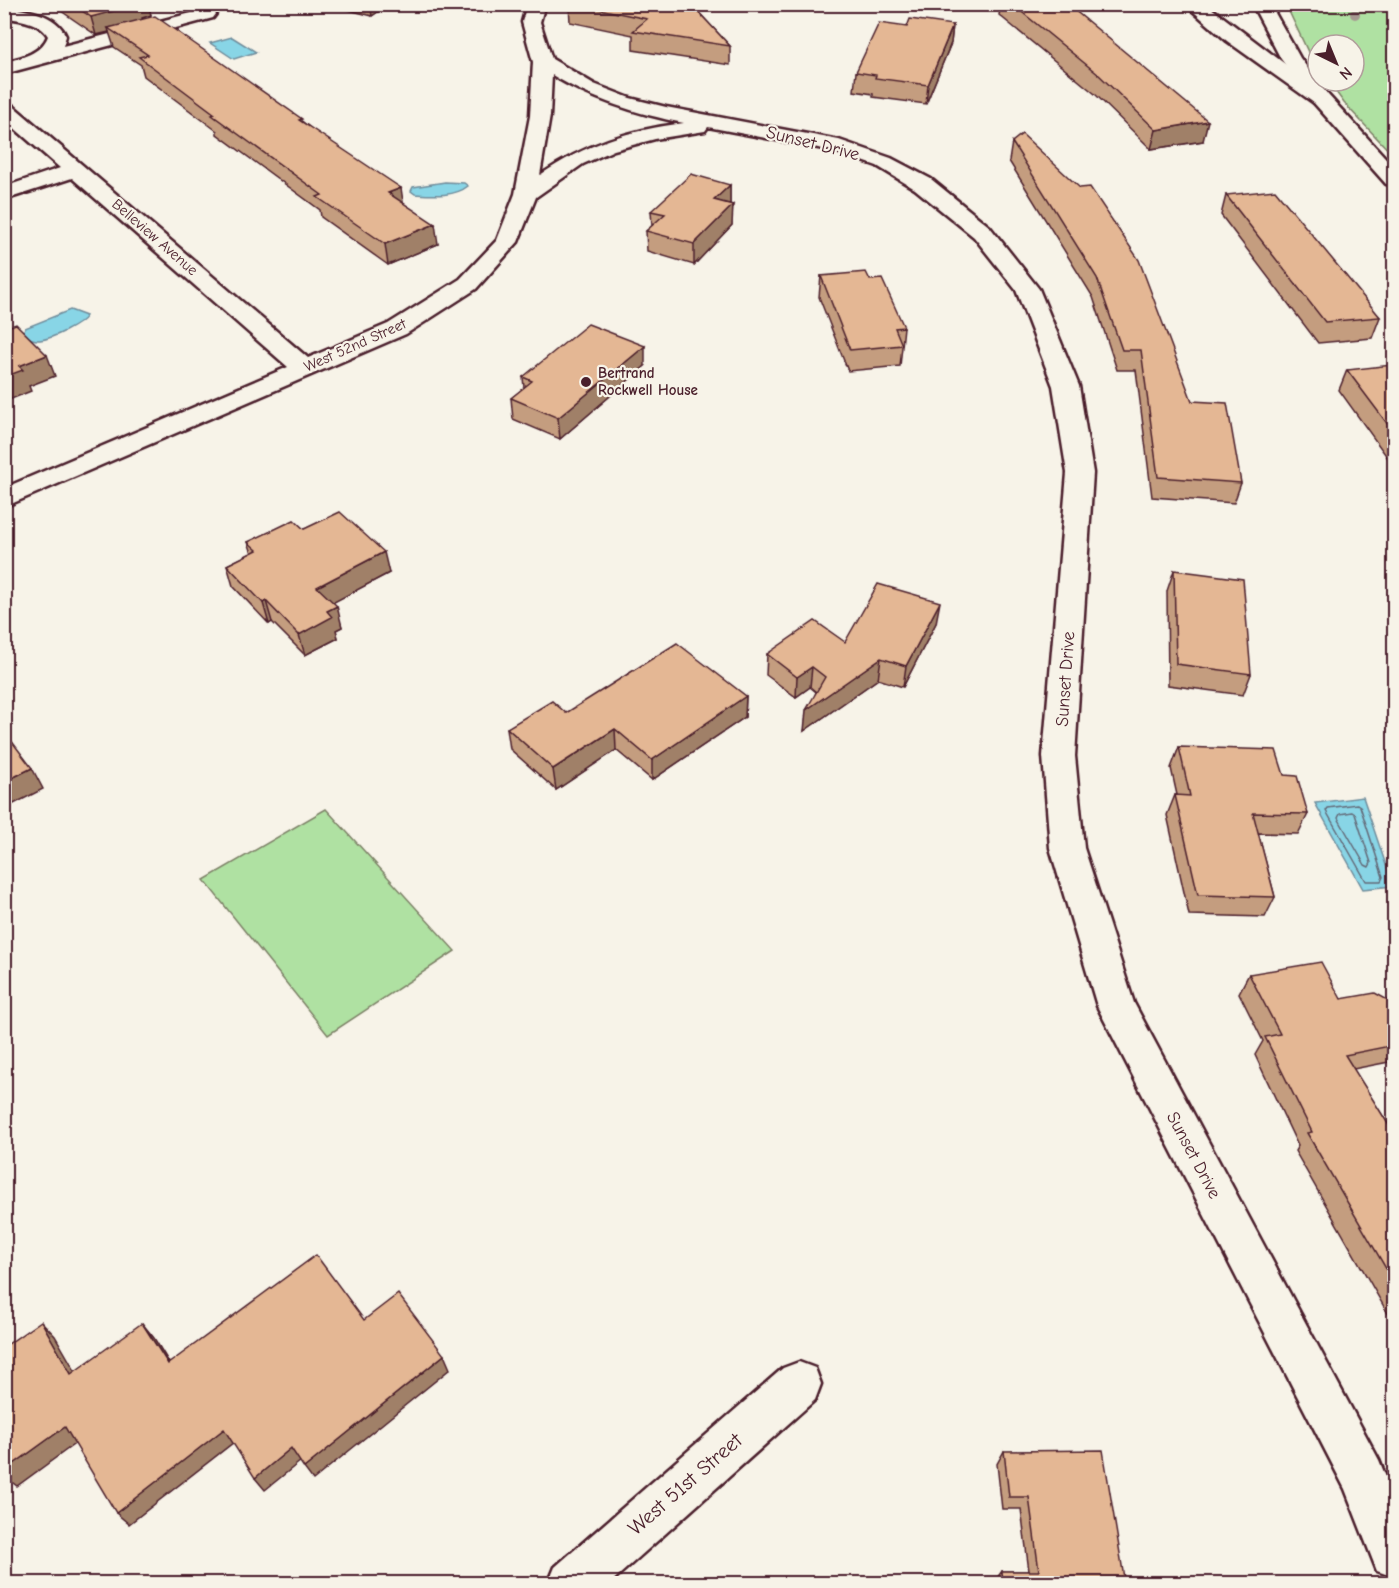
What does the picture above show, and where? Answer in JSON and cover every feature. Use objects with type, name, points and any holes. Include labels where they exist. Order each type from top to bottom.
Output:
[{"type":"main road","points":[[526,194],[540,116],[543,62],[531,22],[536,4]]},
{"type":"main road","points":[[1194,4],[1320,99]]},
{"type":"main road","points":[[1261,4],[1291,59],[1320,99],[1395,179]]},
{"type":"main road","points":[[4,12],[42,20],[53,29],[57,36],[56,44],[43,56]]},
{"type":"main road","points":[[4,68],[207,14]]},
{"type":"main road","name":"Sunset Drive","points":[[543,62],[587,88],[623,102],[665,113],[839,146],[884,162],[923,184],[982,232],[1027,289],[1065,386],[1080,473],[1059,756],[1067,848],[1116,1006],[1364,1476],[1395,1554]]},
{"type":"main road","name":"Belleview Avenue","points":[[4,108],[305,368]]},
{"type":"main road","points":[[526,194],[576,160],[607,146],[653,133],[727,123]]},
{"type":"main road","points":[[4,194],[77,169]]},
{"type":"main road","name":"West 52nd Street","points":[[4,498],[397,329],[468,284],[507,242],[526,194]]},
{"type":"main road","name":"West 51st Street","points":[[572,1584],[799,1384]]},
{"type":"green space","points":[[1286,5],[1394,5],[1394,156],[1337,93],[1366,93],[1366,33],[1306,33],[1306,48]]},
{"type":"green space","points":[[326,809],[455,951],[328,1035],[204,880]]},
{"type":"water","points":[[232,37],[256,52],[234,59],[210,43]]},
{"type":"water","points":[[445,182],[464,183],[468,186],[457,192],[443,194],[415,194],[411,191],[413,187]]},
{"type":"water","points":[[70,310],[86,316],[72,327],[45,339],[35,340],[22,334],[25,328]]},
{"type":"water","points":[[1363,797],[1393,886],[1363,889],[1315,803]]},
{"type":"building","points":[[72,4],[138,4],[138,5],[91,17]]},
{"type":"building","points":[[575,4],[691,4],[730,46],[633,31],[647,19]]},
{"type":"building","points":[[1012,4],[1067,4],[1208,121],[1156,130],[1099,75]]},
{"type":"building","points":[[155,16],[302,119],[299,120],[401,188],[388,193],[435,224],[385,244],[317,197],[322,195],[212,115],[215,114],[139,57],[148,55],[108,28]]},
{"type":"building","points":[[910,19],[953,25],[928,85],[875,78],[876,75],[856,72],[879,23],[907,27]]},
{"type":"building","points":[[1022,134],[1080,188],[1090,187],[1139,260],[1192,401],[1227,403],[1241,483],[1158,477],[1141,350],[1122,350],[1097,278],[1012,142]]},
{"type":"building","points":[[691,174],[730,185],[714,200],[733,205],[694,244],[646,231],[665,214],[651,211]]},
{"type":"building","points":[[1275,190],[1380,317],[1325,322],[1226,195]]},
{"type":"building","points":[[866,272],[870,280],[882,279],[904,327],[895,328],[902,345],[850,350],[821,276]]},
{"type":"building","points":[[16,324],[47,355],[19,366],[23,370],[4,377],[4,328]]},
{"type":"building","points":[[588,324],[645,346],[558,418],[511,398],[532,381],[523,377]]},
{"type":"building","points":[[1392,365],[1395,368],[1395,434],[1347,370]]},
{"type":"building","points":[[340,512],[384,552],[317,587],[337,606],[327,611],[332,617],[299,635],[266,601],[263,603],[227,565],[257,550],[248,542],[294,520],[304,529]]},
{"type":"building","points":[[1174,570],[1243,579],[1251,674],[1176,664]]},
{"type":"building","points":[[878,584],[940,602],[906,666],[881,658],[806,710],[825,677],[812,667],[797,677],[767,654],[815,621],[845,642]]},
{"type":"building","points":[[677,643],[746,696],[652,760],[615,729],[553,769],[507,728],[552,701],[566,713]]},
{"type":"building","points":[[4,731],[32,768],[4,782]]},
{"type":"building","points":[[1179,747],[1276,750],[1284,775],[1297,776],[1308,814],[1253,813],[1275,897],[1198,895],[1175,795],[1190,796]]},
{"type":"building","points":[[1321,962],[1341,999],[1375,993],[1395,1004],[1395,1045],[1345,1055],[1395,1135],[1395,1284],[1307,1133],[1312,1132],[1265,1037],[1280,1034],[1249,974]]},
{"type":"building","points":[[316,1255],[364,1320],[398,1294],[444,1355],[304,1468],[291,1448],[255,1478],[224,1429],[116,1513],[65,1427],[4,1471],[4,1347],[41,1321],[71,1374],[142,1323],[168,1364]]},
{"type":"building","points":[[1103,1450],[1125,1584],[1003,1584],[1002,1571],[1039,1571],[1029,1497],[1009,1497],[1004,1451]]},
{"type":"place","name":"Bertrand Rockwell House","points":[[586,382]]}]
